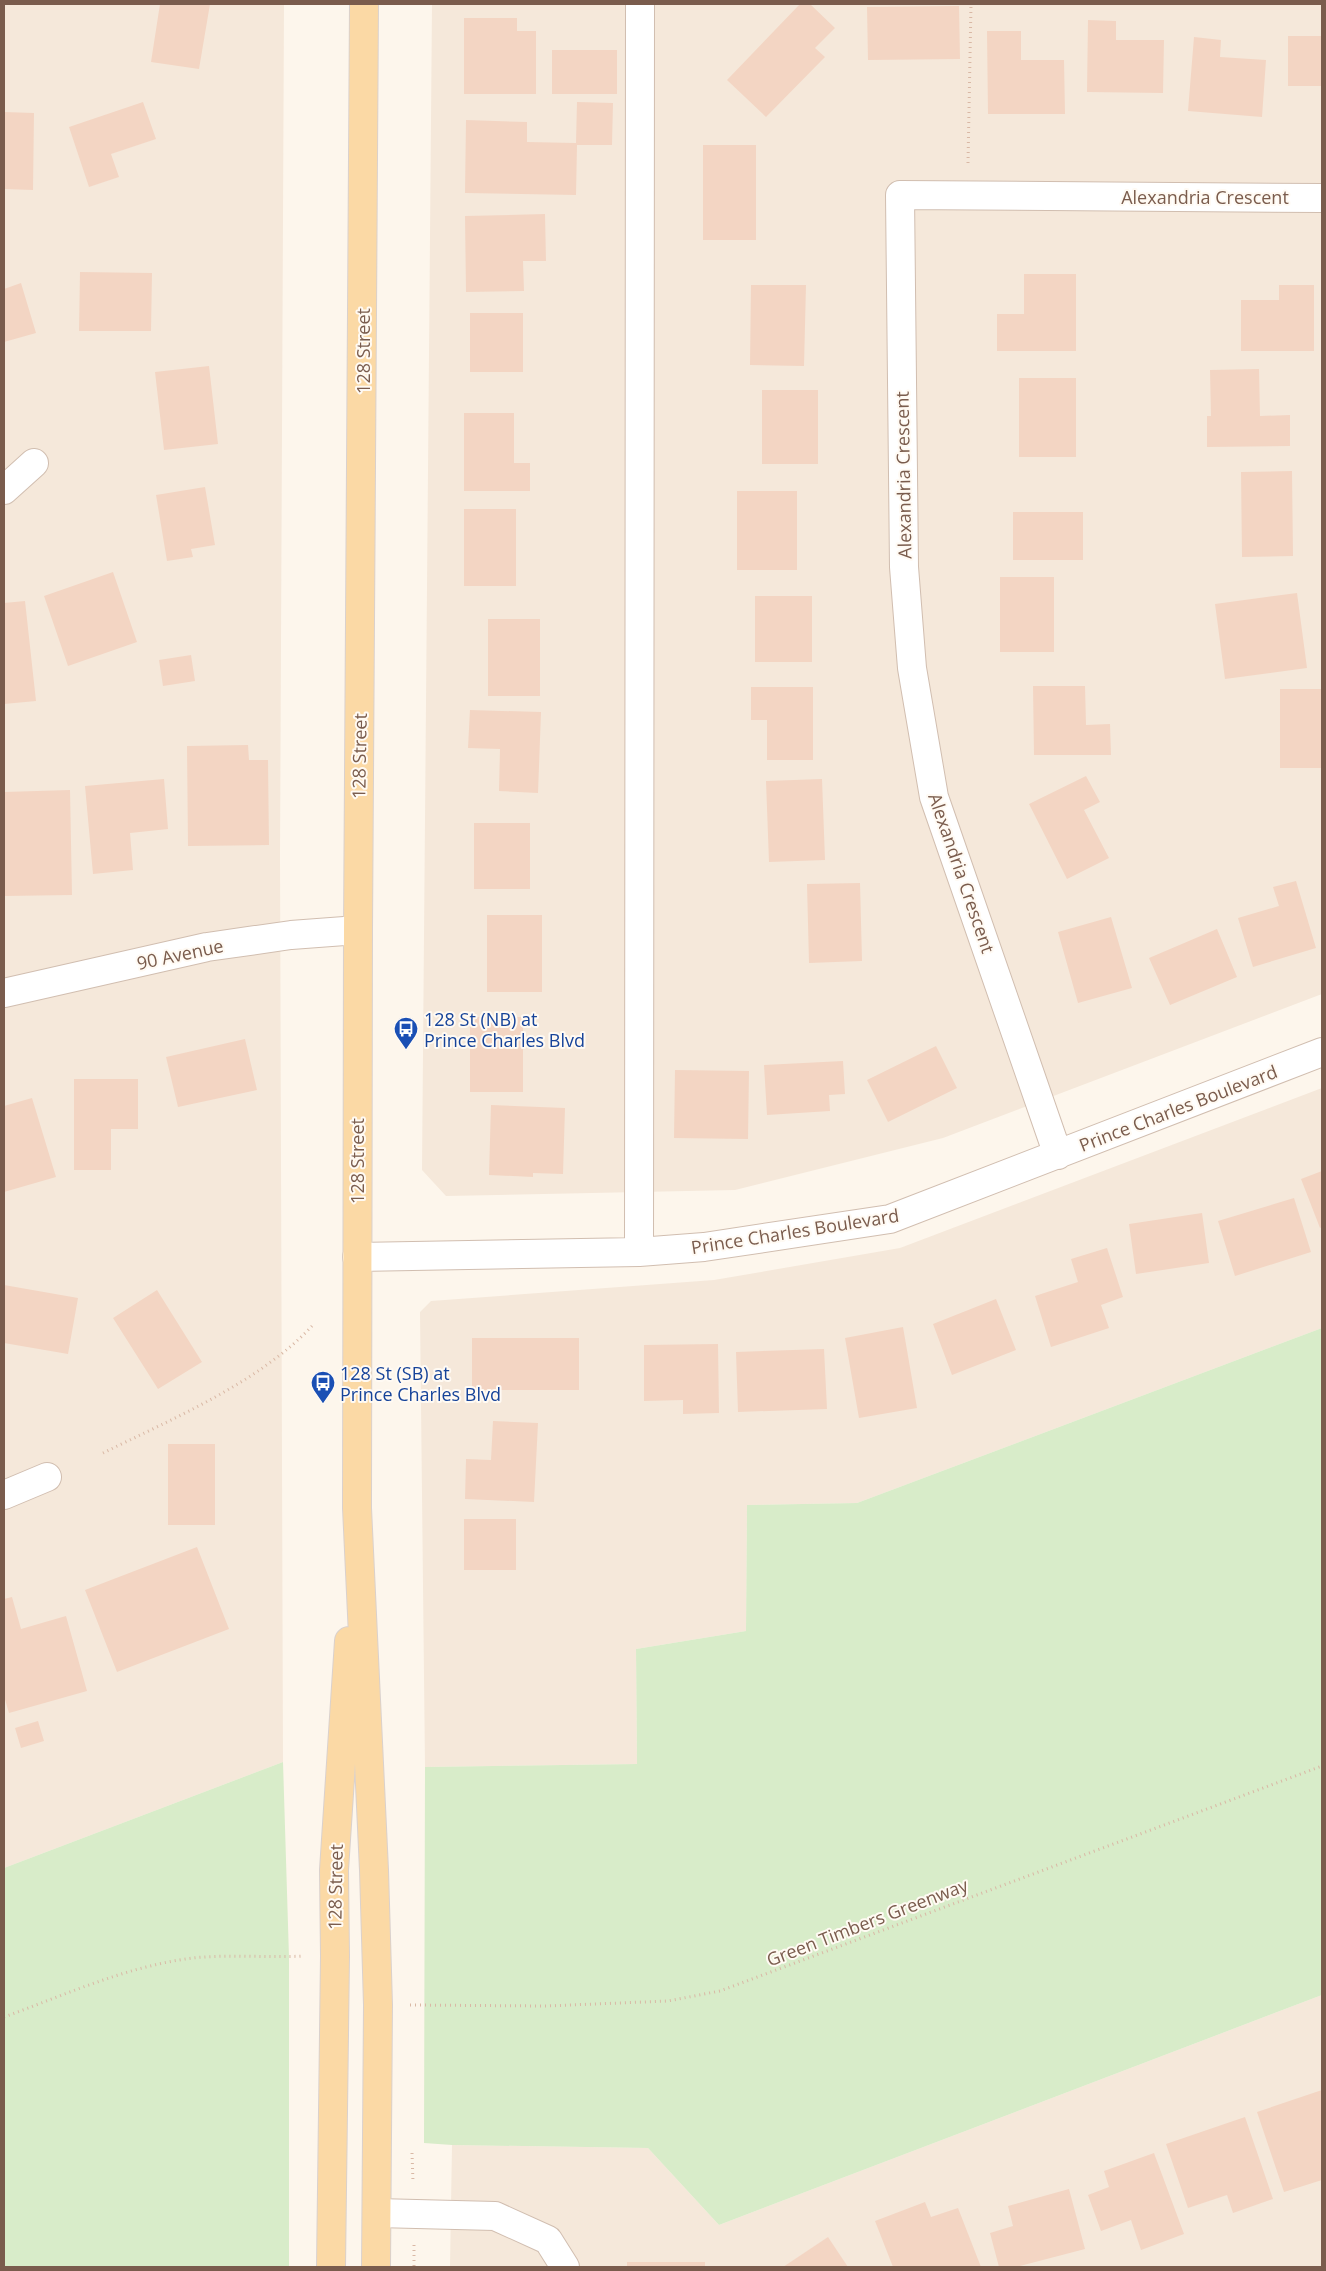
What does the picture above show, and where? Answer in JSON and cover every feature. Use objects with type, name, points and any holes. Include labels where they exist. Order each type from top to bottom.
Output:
[{"type":"main road","name":"128 Street","points":[[364,4],[358,930],[357,1508],[374,1870],[378,2005],[376,2267]]},
{"type":"main road","name":"128 Street","points":[[331,2267],[335,1956],[334,1870],[357,1508]]},
{"type":"street","points":[[638,1252],[640,4]]},
{"type":"street","name":"Alexandria Crescent","points":[[1058,1155],[934,797],[913,677],[904,567],[900,195],[1322,198]]},
{"type":"street","points":[[4,490],[34,463]]},
{"type":"street","name":"90 Avenue","points":[[4,992],[207,948],[291,935],[358,930]]},
{"type":"street","name":"Prince Charles Boulevard","points":[[357,1257],[638,1252],[704,1247],[890,1219],[1322,1052]]},
{"type":"street","points":[[4,1495],[47,1477]]},
{"type":"street","points":[[377,2212],[495,2216],[548,2240],[565,2267]]},
{"type":"path","points":[[968,166],[971,4]]},
{"type":"path","points":[[103,1453],[215,1397],[293,1347],[312,1326]]},
{"type":"path","name":"Green Timbers Greenway","points":[[406,2005],[546,2006],[668,2001],[720,1991],[1322,1766]]},
{"type":"path","points":[[4,2017],[116,1976],[155,1965],[194,1958],[308,1956]]},
{"type":"path","points":[[414,2242],[414,2267]]},
{"type":"shaded area","points":[[4,4],[284,4],[280,857],[283,1762],[4,1868]]},
{"type":"shaded area","points":[[432,4],[1322,4],[1322,994],[943,1138],[735,1190],[446,1196],[422,1170]]},
{"type":"shaded area","points":[[1322,1088],[1322,1328],[857,1503],[747,1505],[746,1631],[636,1649],[637,1764],[425,1767],[420,1312],[431,1301],[714,1280],[900,1248]]},
{"type":"shaded area","points":[[1322,1995],[1322,2267],[450,2267],[452,2145],[648,2148],[719,2225]]},
{"type":"green space","points":[[1322,1328],[1322,1995],[719,2225],[648,2148],[424,2143],[425,1767],[637,1764],[636,1649],[746,1631],[747,1505],[857,1503]]},
{"type":"green space","points":[[283,1762],[289,1957],[289,2267],[4,2267],[4,1868]]},
{"type":"building","points":[[160,4],[210,4],[199,69],[151,62]]},
{"type":"building","points":[[800,4],[810,4],[835,28],[815,48],[825,57],[766,117],[727,80]]},
{"type":"building","points":[[959,6],[960,59],[868,60],[867,7]]},
{"type":"building","points":[[464,18],[517,18],[517,31],[536,31],[536,94],[464,94]]},
{"type":"building","points":[[1088,20],[1116,21],[1116,40],[1164,40],[1163,93],[1087,92]]},
{"type":"building","points":[[987,31],[1021,31],[1021,60],[1064,60],[1065,114],[988,114]]},
{"type":"building","points":[[1288,36],[1322,36],[1322,86],[1288,86]]},
{"type":"building","points":[[1194,37],[1221,40],[1220,57],[1266,60],[1262,117],[1188,111]]},
{"type":"building","points":[[552,50],[617,50],[617,94],[552,94]]},
{"type":"building","points":[[143,102],[156,139],[111,154],[119,177],[89,187],[69,127]]},
{"type":"building","points":[[577,102],[613,103],[612,145],[577,145],[576,195],[465,193],[466,120],[527,122],[527,142],[576,143]]},
{"type":"building","points":[[4,112],[34,113],[33,190],[4,189]]},
{"type":"building","points":[[703,145],[756,145],[756,240],[703,240]]},
{"type":"building","points":[[545,214],[546,261],[523,261],[524,291],[466,292],[465,216]]},
{"type":"building","points":[[80,272],[152,273],[151,331],[79,331]]},
{"type":"building","points":[[1024,274],[1076,274],[1076,351],[997,351],[997,314],[1024,314]]},
{"type":"building","points":[[21,283],[36,333],[4,342],[4,289]]},
{"type":"building","points":[[751,285],[806,285],[804,366],[750,365]]},
{"type":"building","points":[[1279,285],[1314,285],[1314,351],[1241,351],[1241,300],[1279,300]]},
{"type":"building","points":[[470,313],[523,313],[523,372],[470,372]]},
{"type":"building","points":[[209,366],[218,444],[164,450],[155,372]]},
{"type":"building","points":[[1259,369],[1260,416],[1290,415],[1290,446],[1207,447],[1207,416],[1211,416],[1210,370]]},
{"type":"building","points":[[1019,378],[1076,378],[1076,457],[1019,457]]},
{"type":"building","points":[[762,390],[818,390],[818,464],[762,464]]},
{"type":"building","points":[[464,413],[514,413],[514,463],[530,463],[530,491],[464,491]]},
{"type":"building","points":[[1292,471],[1293,556],[1242,557],[1241,472]]},
{"type":"building","points":[[205,487],[215,545],[191,549],[193,557],[167,561],[156,495]]},
{"type":"building","points":[[737,491],[797,491],[797,570],[737,570]]},
{"type":"building","points":[[464,509],[516,509],[516,586],[464,586]]},
{"type":"building","points":[[1013,512],[1083,512],[1083,560],[1013,560]]},
{"type":"building","points":[[113,572],[137,642],[68,666],[44,596]]},
{"type":"building","points":[[1000,577],[1054,577],[1054,652],[1000,652]]},
{"type":"building","points":[[1297,593],[1307,668],[1225,679],[1215,604]]},
{"type":"building","points":[[755,596],[812,596],[812,662],[755,662]]},
{"type":"building","points":[[25,601],[36,701],[4,704],[4,603]]},
{"type":"building","points":[[488,619],[540,619],[540,696],[488,696]]},
{"type":"building","points":[[191,655],[195,681],[163,686],[159,660]]},
{"type":"building","points":[[1033,686],[1085,686],[1086,725],[1110,724],[1111,755],[1034,755]]},
{"type":"building","points":[[751,687],[813,687],[813,760],[767,760],[767,720],[751,720]]},
{"type":"building","points":[[1280,689],[1322,689],[1322,768],[1280,768]]},
{"type":"building","points":[[470,710],[541,712],[538,793],[499,791],[500,749],[468,748]]},
{"type":"building","points":[[248,745],[249,760],[268,760],[269,845],[188,846],[187,746]]},
{"type":"building","points":[[1086,776],[1100,802],[1084,810],[1109,858],[1067,879],[1029,804]]},
{"type":"building","points":[[164,779],[168,829],[130,833],[133,870],[93,874],[85,786]]},
{"type":"building","points":[[822,779],[825,860],[769,862],[766,781]]},
{"type":"building","points":[[70,790],[72,895],[4,896],[4,792]]},
{"type":"building","points":[[474,823],[530,823],[530,889],[474,889]]},
{"type":"building","points":[[1296,881],[1316,948],[1253,967],[1238,918],[1279,906],[1273,887]]},
{"type":"building","points":[[860,883],[862,961],[809,963],[807,884]]},
{"type":"building","points":[[487,915],[542,915],[542,992],[487,992]]},
{"type":"building","points":[[1111,917],[1132,988],[1078,1003],[1058,932]]},
{"type":"building","points":[[1217,929],[1237,977],[1170,1005],[1149,958]]},
{"type":"building","points":[[470,1017],[523,1017],[523,1092],[470,1092]]},
{"type":"building","points":[[245,1039],[257,1090],[178,1107],[166,1057]]},
{"type":"building","points":[[936,1046],[957,1088],[888,1122],[867,1080]]},
{"type":"building","points":[[843,1061],[845,1094],[829,1095],[830,1111],[767,1115],[764,1065]]},
{"type":"building","points":[[675,1070],[749,1071],[748,1139],[674,1138]]},
{"type":"building","points":[[74,1079],[138,1079],[138,1129],[111,1129],[111,1170],[74,1170]]},
{"type":"building","points":[[32,1098],[56,1177],[4,1192],[4,1106]]},
{"type":"building","points":[[491,1105],[565,1108],[563,1174],[533,1173],[533,1177],[489,1175]]},
{"type":"building","points":[[1322,1171],[1322,1227],[1320,1228],[1301,1179]]},
{"type":"building","points":[[1294,1198],[1311,1252],[1235,1276],[1218,1221]]},
{"type":"building","points":[[1202,1213],[1209,1263],[1136,1274],[1129,1224]]},
{"type":"building","points":[[1107,1248],[1123,1297],[1101,1305],[1109,1328],[1051,1347],[1035,1296],[1078,1282],[1071,1259]]},
{"type":"building","points":[[4,1285],[78,1298],[68,1354],[4,1343]]},
{"type":"building","points":[[157,1290],[202,1362],[158,1389],[113,1318]]},
{"type":"building","points":[[996,1299],[1016,1350],[952,1375],[933,1324]]},
{"type":"building","points":[[903,1327],[917,1408],[859,1418],[845,1338]]},
{"type":"building","points":[[472,1338],[579,1338],[579,1390],[472,1390]]},
{"type":"building","points":[[718,1344],[719,1413],[683,1414],[683,1400],[644,1401],[644,1345]]},
{"type":"building","points":[[824,1349],[827,1409],[738,1412],[736,1352]]},
{"type":"building","points":[[493,1421],[538,1423],[534,1502],[465,1499],[466,1459],[491,1460]]},
{"type":"building","points":[[168,1444],[215,1444],[215,1525],[168,1525]]},
{"type":"building","points":[[464,1519],[516,1519],[516,1570],[464,1570]]},
{"type":"building","points":[[197,1547],[229,1629],[117,1672],[85,1590]]},
{"type":"building","points":[[12,1597],[21,1629],[66,1616],[87,1691],[9,1713],[4,1696],[4,1599]]},
{"type":"building","points":[[38,1721],[44,1741],[21,1748],[15,1728]]},
{"type":"building","points":[[1322,2090],[1322,2180],[1284,2192],[1257,2112]]},
{"type":"building","points":[[1245,2117],[1273,2199],[1233,2213],[1227,2195],[1188,2208],[1166,2144]]},
{"type":"building","points":[[1154,2153],[1184,2234],[1141,2250],[1131,2220],[1101,2231],[1088,2195],[1109,2187],[1104,2171]]},
{"type":"building","points":[[1069,2189],[1085,2249],[1016,2267],[999,2267],[990,2233],[1013,2226],[1008,2206]]},
{"type":"building","points":[[925,2202],[931,2217],[958,2208],[981,2267],[893,2267],[875,2221]]},
{"type":"building","points":[[828,2237],[848,2267],[783,2267]]},
{"type":"building","points":[[627,2262],[705,2262],[705,2267],[627,2267]]},
{"type":"place","name":"128 St (NB) at Prince Charles Blvd","points":[[406,1050]]},
{"type":"place","name":"128 St (SB) at Prince Charles Blvd","points":[[323,1404]]}]
